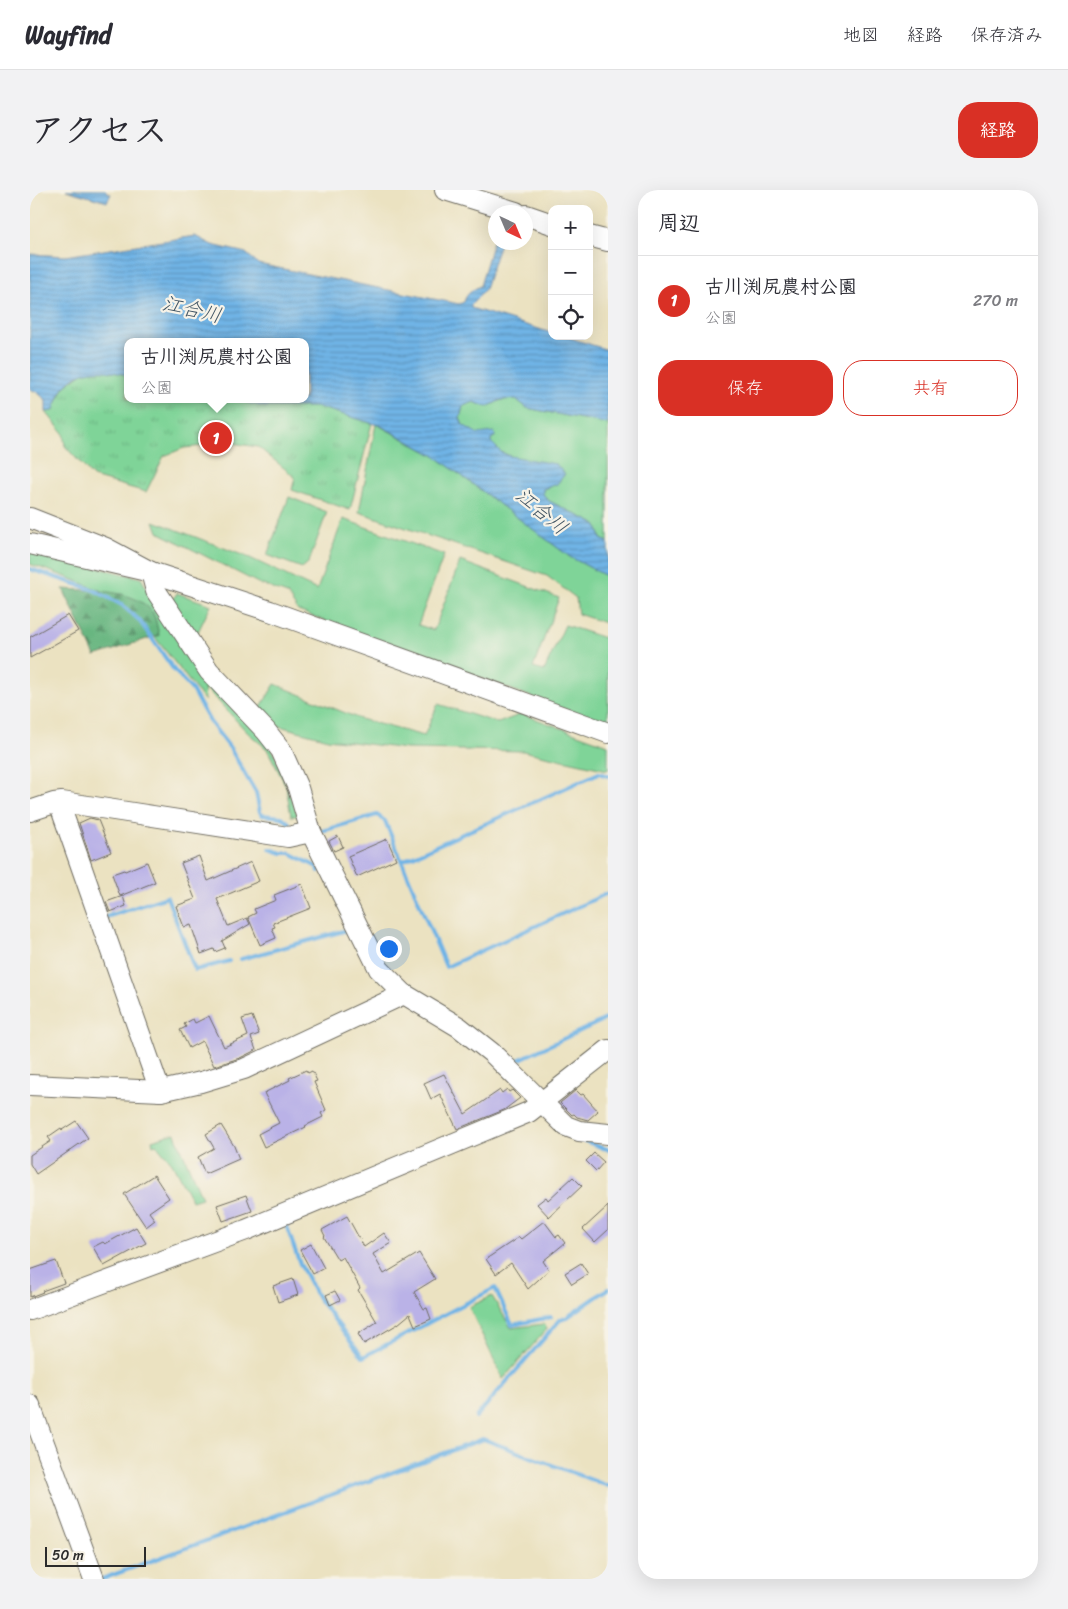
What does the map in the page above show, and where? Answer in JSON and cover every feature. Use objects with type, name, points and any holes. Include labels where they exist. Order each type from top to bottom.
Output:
[{"type":"street","points":[[444,190],[493,205]]},
{"type":"street","points":[[533,218],[548,223]]},
{"type":"street","points":[[593,237],[608,241]]},
{"type":"street","points":[[30,518],[106,548],[151,572],[156,591],[209,672],[266,731],[280,750],[298,788],[311,832],[379,969],[404,994],[459,1027],[486,1048],[566,1126],[579,1131],[608,1134]]},
{"type":"street","points":[[30,544],[151,572],[270,610],[608,733]]},
{"type":"street","points":[[30,811],[61,808],[288,837],[311,832]]},
{"type":"street","points":[[61,808],[160,1091]]},
{"type":"street","points":[[30,1086],[160,1091],[201,1082],[244,1070],[404,994]]},
{"type":"street","points":[[30,1310],[246,1230],[529,1112],[608,1050]]},
{"type":"street","points":[[30,1405],[93,1576]]},
{"type":"green space","points":[[104,370],[124,374],[124,403],[248,403],[264,407],[318,407],[372,423],[350,510],[292,490],[295,477],[258,447],[232,443],[184,448],[164,456],[146,492],[93,477],[65,446],[63,433],[46,412],[53,410],[65,386],[85,371]]},
{"type":"green space","points":[[516,399],[527,408],[608,424],[608,542],[601,539],[597,525],[549,501],[543,494],[543,489],[557,484],[501,452],[491,442],[493,437],[469,430],[461,423],[460,418],[463,406],[474,402],[487,407],[501,400]]},
{"type":"green space","points":[[376,424],[435,456],[570,557],[608,577],[608,624],[578,614],[576,598],[547,576],[359,512]]},
{"type":"green space","points":[[289,497],[327,512],[309,562],[302,568],[267,555]]},
{"type":"green space","points":[[343,519],[444,555],[418,625],[434,630],[460,561],[559,598],[533,668],[544,671],[565,625],[608,639],[608,725],[298,611],[287,594],[260,584],[158,532],[154,521],[250,558],[317,590]]},
{"type":"green space","points":[[30,552],[141,578],[161,614],[270,742],[298,816],[291,816],[286,786],[267,749],[248,733],[204,686],[205,701],[154,636],[159,636],[153,613],[122,594],[107,593],[30,564]]},
{"type":"green space","points":[[63,589],[111,592],[135,599],[152,612],[159,635],[95,656]]},
{"type":"green space","points":[[177,593],[211,605],[196,636],[170,604]]},
{"type":"green space","points":[[275,684],[360,719],[424,736],[438,704],[498,723],[522,714],[608,745],[608,770],[523,751],[406,749],[328,739],[268,723],[257,713]]},
{"type":"green space","points":[[175,1133],[202,1198],[192,1201],[172,1163],[156,1144],[153,1145],[152,1140]]},
{"type":"green space","points":[[492,1296],[511,1328],[544,1324],[547,1329],[503,1379],[469,1307]]},
{"type":"water","points":[[66,190],[105,190],[111,194],[107,202]]},
{"type":"water","name":"江合川","points":[[195,236],[212,245],[246,253],[258,264],[459,304],[464,302],[470,292],[480,286],[490,250],[498,250],[485,289],[471,305],[471,308],[548,332],[548,340],[577,340],[608,350],[608,424],[527,408],[516,399],[501,400],[487,407],[474,402],[463,406],[460,418],[463,425],[478,434],[494,432],[496,436],[491,439],[491,442],[501,452],[510,456],[556,464],[565,474],[557,484],[543,489],[543,494],[549,501],[597,525],[601,539],[608,542],[608,577],[570,557],[435,456],[381,426],[318,407],[264,407],[248,403],[309,403],[309,338],[124,338],[124,374],[95,371],[79,375],[65,386],[53,411],[46,412],[46,400],[30,389],[30,254],[65,256]]},
{"type":"building","points":[[68,615],[78,631],[30,658],[30,637]]},
{"type":"building","points":[[90,818],[98,820],[111,852],[91,860],[79,823]]},
{"type":"building","points":[[338,836],[343,847],[334,851],[329,841]]},
{"type":"building","points":[[387,839],[396,859],[357,877],[348,856]]},
{"type":"building","points":[[199,856],[208,881],[251,862],[259,881],[217,899],[228,926],[247,918],[250,924],[222,941],[225,948],[215,952],[214,949],[201,954],[191,925],[184,927],[176,906],[195,899],[181,863]]},
{"type":"building","points":[[147,862],[155,882],[120,896],[112,874]]},
{"type":"building","points":[[302,884],[311,908],[273,923],[275,927],[272,928],[276,938],[260,945],[248,917],[256,913],[254,909],[276,900],[274,895]]},
{"type":"building","points":[[123,896],[126,906],[110,912],[106,902]]},
{"type":"building","points":[[209,1016],[224,1047],[248,1036],[242,1019],[252,1016],[259,1034],[251,1037],[256,1050],[240,1058],[214,1066],[202,1041],[189,1048],[180,1030],[186,1027],[184,1024],[193,1019],[195,1023]]},
{"type":"building","points":[[306,1070],[308,1073],[312,1071],[317,1081],[314,1082],[326,1110],[321,1113],[323,1117],[264,1147],[258,1134],[279,1123],[264,1093]]},
{"type":"building","points":[[444,1074],[465,1114],[500,1090],[502,1093],[507,1089],[509,1092],[512,1090],[520,1098],[504,1110],[457,1129],[440,1094],[431,1099],[424,1083]]},
{"type":"building","points":[[576,1090],[581,1095],[583,1094],[598,1111],[588,1120],[577,1117],[574,1114],[572,1115],[560,1103]]},
{"type":"building","points":[[76,1121],[88,1138],[36,1174],[30,1164],[30,1155],[51,1141],[48,1137]]},
{"type":"building","points":[[221,1125],[234,1146],[239,1159],[205,1174],[198,1157],[214,1148],[206,1134]]},
{"type":"building","points":[[594,1153],[604,1162],[596,1171],[586,1161]]},
{"type":"building","points":[[154,1175],[169,1198],[149,1212],[155,1220],[146,1227],[124,1194]]},
{"type":"building","points":[[573,1177],[582,1186],[549,1217],[537,1204],[546,1197],[548,1200]]},
{"type":"building","points":[[246,1195],[252,1211],[223,1221],[217,1205]]},
{"type":"building","points":[[608,1206],[608,1230],[595,1242],[583,1229]]},
{"type":"building","points":[[347,1216],[364,1247],[384,1233],[391,1243],[373,1254],[384,1274],[419,1253],[435,1279],[414,1292],[424,1309],[427,1308],[431,1319],[415,1326],[410,1314],[398,1324],[364,1344],[358,1334],[377,1322],[358,1290],[360,1288],[343,1257],[338,1260],[324,1237],[322,1230]]},
{"type":"building","points":[[544,1221],[556,1237],[559,1235],[565,1243],[543,1261],[549,1270],[528,1289],[511,1263],[496,1274],[486,1259],[519,1237],[521,1239]]},
{"type":"building","points":[[136,1227],[146,1243],[104,1266],[93,1247],[103,1242],[105,1244]]},
{"type":"building","points":[[311,1244],[324,1268],[313,1274],[300,1250]]},
{"type":"building","points":[[56,1261],[64,1283],[30,1297],[30,1270]]},
{"type":"building","points":[[581,1263],[588,1274],[572,1284],[565,1273]]},
{"type":"building","points":[[293,1279],[298,1295],[278,1302],[273,1286]]},
{"type":"building","points":[[335,1291],[340,1300],[330,1305],[326,1295]]},
{"type":"waterway","points":[[30,569],[94,590],[122,605],[139,620],[174,670],[192,690],[210,722],[230,748],[256,793],[262,815],[282,817],[289,823]]},
{"type":"waterway","points":[[402,861],[599,773],[608,776]]},
{"type":"waterway","points":[[322,831],[377,815],[385,821],[446,967],[608,893]]},
{"type":"waterway","points":[[270,849],[282,853],[290,853],[317,867],[319,871]]},
{"type":"waterway","points":[[106,917],[167,897],[195,970],[229,961]]},
{"type":"waterway","points":[[241,959],[351,929]]},
{"type":"waterway","points":[[518,1060],[608,1018]]},
{"type":"waterway","points":[[582,1140],[608,1149]]},
{"type":"waterway","points":[[285,1222],[300,1264],[318,1298],[363,1357],[495,1288],[512,1325],[551,1317]]},
{"type":"waterway","points":[[476,1417],[560,1320],[566,1318],[608,1289]]},
{"type":"waterway","points":[[102,1579],[483,1439],[608,1486]]},
{"type":"place","name":"古川渕尻農村公園","points":[[216,438]]}]
